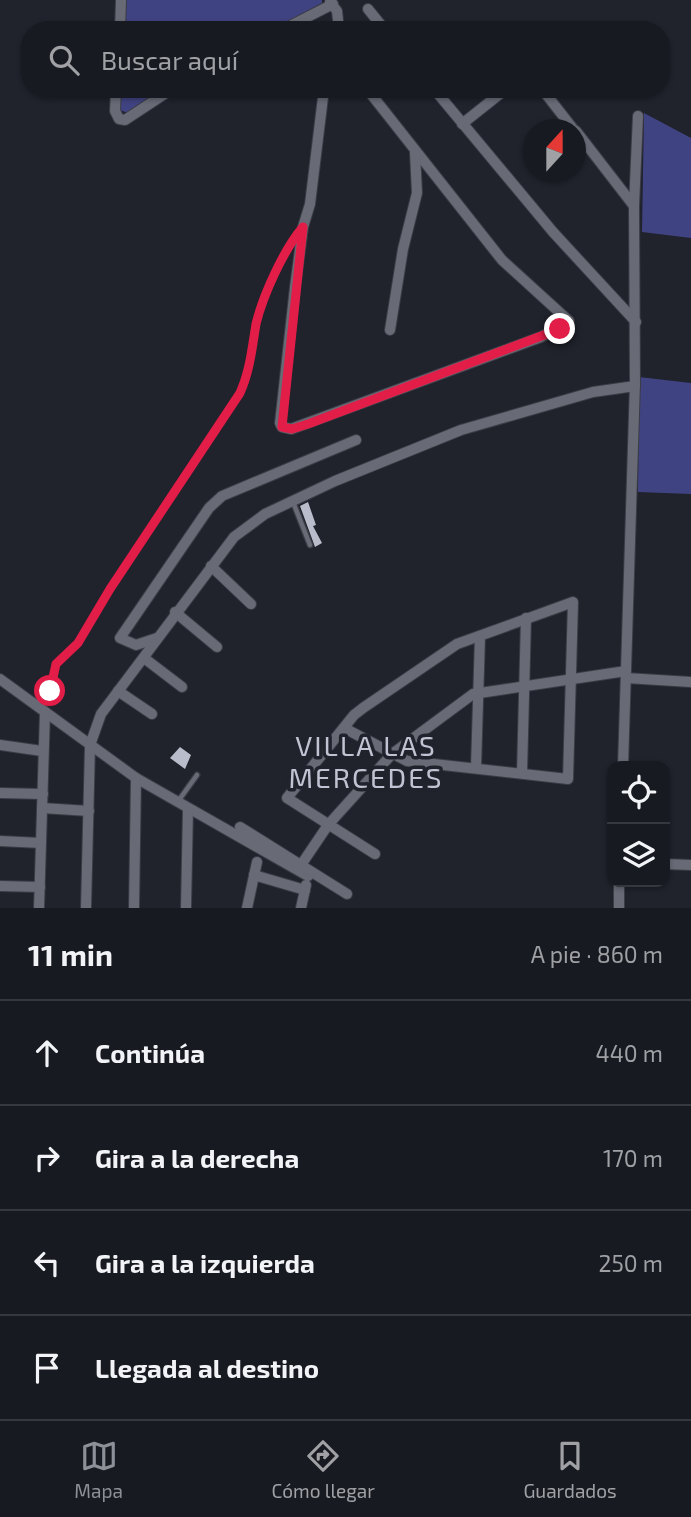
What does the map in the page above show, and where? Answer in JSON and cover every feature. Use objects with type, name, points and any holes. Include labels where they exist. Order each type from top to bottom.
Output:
[{"type":"street","points":[[120,21],[121,0]]},
{"type":"street","points":[[298,21],[332,1]]},
{"type":"street","points":[[331,21],[332,1]]},
{"type":"street","points":[[332,1],[337,21]]},
{"type":"street","points":[[368,9],[378,21]]},
{"type":"street","points":[[116,98],[116,115],[125,121],[159,98]]},
{"type":"street","points":[[323,98],[310,204],[303,227],[282,427],[292,429],[541,337],[569,321],[502,260],[374,98]]},
{"type":"street","points":[[441,98],[553,232],[636,322]]},
{"type":"street","points":[[462,124],[495,98]]},
{"type":"street","points":[[549,98],[566,119]]},
{"type":"street","points":[[623,761],[635,386],[634,206],[638,116]]},
{"type":"street","points":[[586,144],[634,206]]},
{"type":"street","points":[[390,330],[403,249],[416,202],[415,152]]},
{"type":"street","points":[[86,908],[90,745],[97,721],[211,566],[247,525],[293,501],[473,426],[593,392],[635,386]]},
{"type":"street","points":[[157,638],[136,645],[120,638],[209,508],[239,487],[356,440]]},
{"type":"street","points":[[211,566],[251,604]]},
{"type":"street","points":[[344,728],[407,761],[568,779],[573,602],[457,644],[363,708],[344,728],[287,798],[375,854]]},
{"type":"street","points":[[176,612],[218,647]]},
{"type":"street","points":[[522,773],[526,618]]},
{"type":"street","points":[[477,768],[480,636]]},
{"type":"street","points":[[144,658],[182,687]]},
{"type":"street","points":[[301,908],[305,890],[303,868],[328,825],[391,754],[480,691],[626,675],[691,682]]},
{"type":"street","points":[[0,679],[136,778],[303,868]]},
{"type":"street","points":[[118,691],[152,714]]},
{"type":"street","points":[[39,908],[45,712]]},
{"type":"street","points":[[368,742],[385,744],[408,740]]},
{"type":"street","points":[[0,745],[42,751]]},
{"type":"street","points":[[134,908],[136,778]]},
{"type":"street","points":[[0,793],[43,794]]},
{"type":"street","points":[[42,808],[89,811]]},
{"type":"street","points":[[186,908],[188,808]]},
{"type":"street","points":[[240,827],[347,894]]},
{"type":"street","points":[[0,841],[41,843]]},
{"type":"street","points":[[247,908],[257,862]]},
{"type":"street","points":[[670,864],[691,865]]},
{"type":"street","points":[[254,875],[305,890]]},
{"type":"street","points":[[0,886],[40,887]]},
{"type":"street","points":[[619,887],[619,908]]},
{"type":"lane","points":[[293,501],[310,545]]},
{"type":"lane","points":[[177,802],[197,775]]},
{"type":"path","points":[[45,712],[56,664],[78,643],[110,589],[240,393],[250,364],[257,321],[272,280],[288,247],[303,227]]},
{"type":"shaded area","points":[[125,0],[322,0],[322,3],[289,21],[125,21]]},
{"type":"shaded area","points":[[119,98],[153,98],[129,113],[119,110]]},
{"type":"shaded area","points":[[644,113],[691,138],[691,238],[642,232]]},
{"type":"shaded area","points":[[639,377],[691,383],[691,494],[638,492]]},
{"type":"building","points":[[308,502],[316,525],[313,526],[322,543],[315,547],[300,506]]},
{"type":"building","points":[[180,747],[191,755],[185,769],[170,758]]},
{"type":"district","name":"VILLA LAS MERCEDES","points":[[366,762]]},
{"type":"route","points":[[50,691],[56,664],[72,652],[215,426],[240,393],[250,364],[257,321],[272,280],[288,247],[303,227],[282,427],[292,429],[308,424],[560,329]]}]
